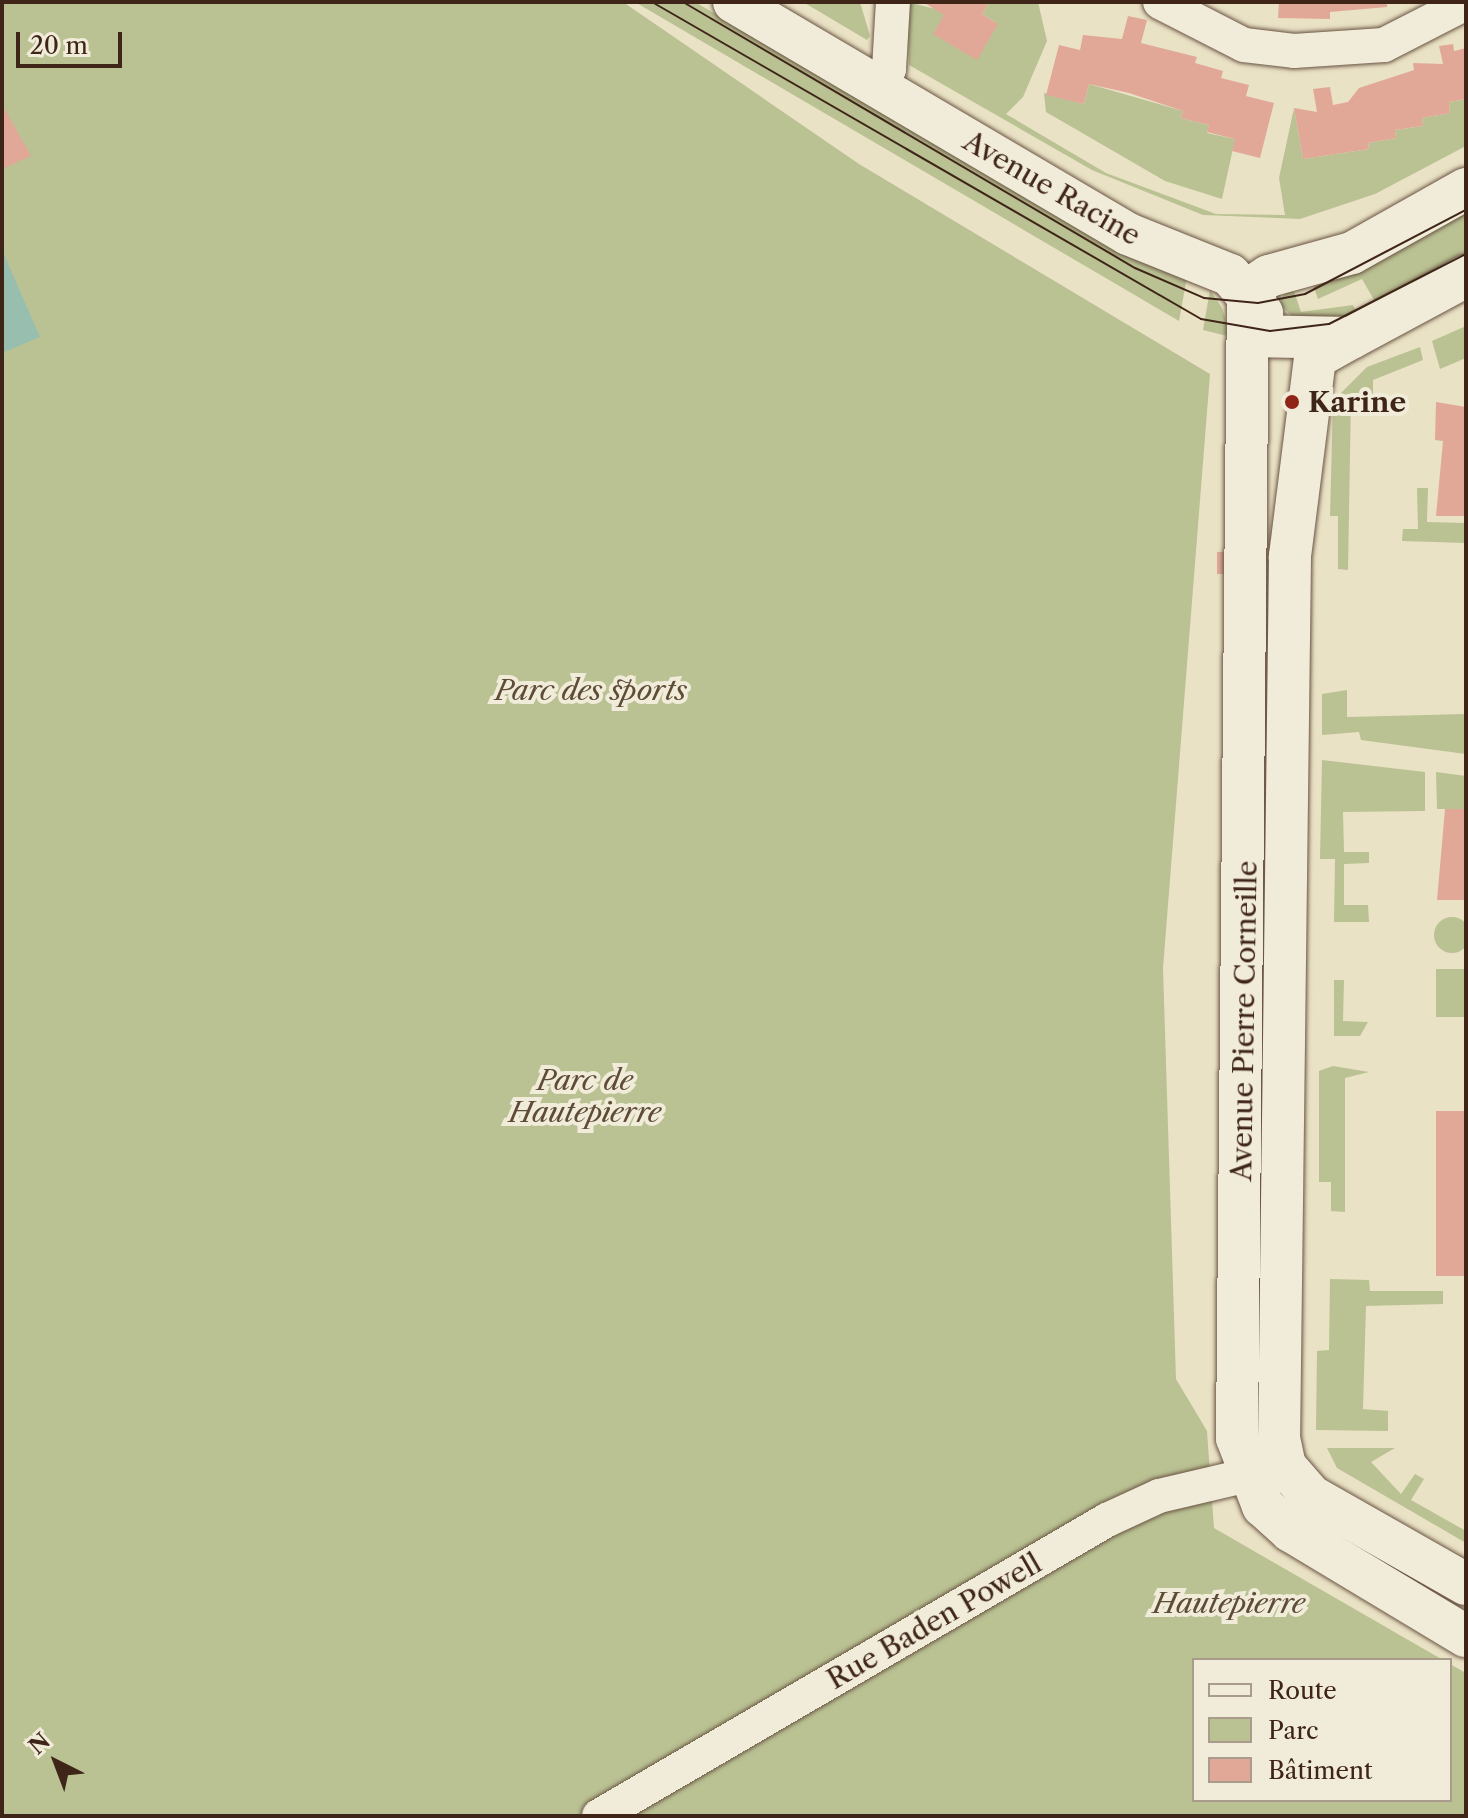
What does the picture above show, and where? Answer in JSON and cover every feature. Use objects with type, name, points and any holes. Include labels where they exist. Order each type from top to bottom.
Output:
[{"type":"street","name":"Avenue Racine","points":[[734,2],[1128,234],[1208,263],[1248,290]]},
{"type":"street","points":[[881,88],[893,2]]},
{"type":"street","points":[[1160,2],[1244,45],[1294,51],[1384,45],[1466,3]]},
{"type":"street","points":[[1248,290],[1269,276],[1352,253],[1466,189]]},
{"type":"street","points":[[1290,556],[1270,501],[1259,338],[1351,338],[1466,276]]},
{"type":"street","name":"Avenue Pierre Corneille","points":[[1248,290],[1259,338],[1237,1438],[1266,1471],[1466,1584]]},
{"type":"street","name":"Avenue Pierre Corneille","points":[[1351,338],[1315,358],[1290,556],[1279,1438],[1266,1471],[1263,1506],[1291,1531],[1466,1636]]},
{"type":"street","name":"Rue Baden Powell","points":[[599,1816],[1107,1520],[1159,1496],[1266,1471]]},
{"type":"green space","name":"Parc de Hautepierre","points":[[2,2],[623,2],[859,164],[1210,374],[1163,968],[1176,1379],[1207,1431],[1214,1528],[1440,1658],[1192,1658],[1192,1802],[1452,1802],[1452,1665],[1466,1673],[1466,1816],[2,1816]]},
{"type":"green space","points":[[635,2],[695,2],[1130,258],[1187,277],[1179,321]]},
{"type":"green space","points":[[803,2],[860,2],[870,36],[867,40]]},
{"type":"green space","points":[[907,2],[998,24],[982,14],[989,2],[1038,2],[1047,41],[1023,97],[1006,114],[1106,173],[1216,214],[1285,215],[1279,178],[1294,108],[1303,159],[1369,149],[1368,143],[1396,138],[1395,130],[1423,126],[1422,118],[1450,113],[1449,102],[1466,99],[1466,146],[1375,194],[1300,219],[1203,215],[1092,170],[909,65]]},
{"type":"green space","points":[[1089,84],[1183,111],[1181,118],[1209,125],[1207,133],[1235,139],[1222,199],[1165,181],[1046,112],[1044,93],[1084,104]]},
{"type":"green space","points":[[1466,200],[1466,265],[1381,312],[1362,279],[1318,299],[1313,285]]},
{"type":"green space","points":[[1291,282],[1301,312],[1353,305],[1360,320],[1295,319],[1279,304]]},
{"type":"green space","points":[[1210,290],[1222,308],[1231,337],[1203,330]]},
{"type":"green space","points":[[1466,326],[1466,358],[1440,369],[1432,341]]},
{"type":"green space","points":[[1420,347],[1423,360],[1373,380],[1373,397],[1351,398],[1348,570],[1338,569],[1338,516],[1330,516],[1333,401],[1367,367]]},
{"type":"green space","points":[[1417,488],[1428,488],[1427,522],[1466,523],[1466,543],[1402,541],[1403,529],[1418,529]]},
{"type":"green space","points":[[1347,690],[1347,717],[1466,714],[1466,754],[1361,740],[1359,732],[1322,735],[1322,694]]},
{"type":"green space","points":[[1322,760],[1425,772],[1425,811],[1343,812],[1344,852],[1369,852],[1369,863],[1344,864],[1344,905],[1368,905],[1369,922],[1334,922],[1335,859],[1320,859]]},
{"type":"green space","points":[[1436,772],[1466,776],[1466,809],[1437,809]]},
{"type":"green space","points":[[1452,917],[1465,922],[1469,928],[1469,942],[1465,948],[1452,953],[1439,948],[1434,935],[1439,922]]},
{"type":"green space","points":[[1436,969],[1466,969],[1466,1017],[1436,1017]]},
{"type":"green space","points":[[1334,980],[1344,980],[1343,1021],[1368,1022],[1360,1036],[1334,1036]]},
{"type":"green space","points":[[1333,1066],[1369,1072],[1345,1078],[1345,1212],[1331,1211],[1331,1182],[1319,1182],[1319,1071]]},
{"type":"green space","points":[[1330,1279],[1369,1280],[1370,1291],[1443,1291],[1443,1304],[1366,1306],[1363,1409],[1388,1411],[1388,1431],[1316,1430],[1317,1351],[1329,1350]]},
{"type":"green space","points":[[1327,1448],[1395,1448],[1371,1462],[1401,1494],[1415,1474],[1424,1479],[1411,1500],[1466,1531],[1466,1543],[1337,1468]]},
{"type":"shaded area","points":[[2,250],[40,337],[2,353]]},
{"type":"building","points":[[923,2],[989,2],[982,14],[998,24],[977,60],[933,34],[944,15]]},
{"type":"building","points":[[1279,2],[1387,2],[1387,7],[1330,12],[1330,19],[1278,18]]},
{"type":"building","points":[[1128,16],[1147,20],[1141,43],[1197,57],[1195,63],[1223,71],[1221,78],[1249,85],[1246,96],[1274,103],[1260,158],[1232,151],[1235,139],[1207,132],[1209,125],[1181,118],[1183,111],[1129,93],[1089,84],[1084,104],[1046,95],[1059,45],[1080,50],[1083,35],[1122,39]]},
{"type":"building","points":[[1453,44],[1454,51],[1466,48],[1466,99],[1449,102],[1450,113],[1422,118],[1423,126],[1395,130],[1396,138],[1368,143],[1369,149],[1303,159],[1294,108],[1317,112],[1313,89],[1330,87],[1333,105],[1348,102],[1359,88],[1414,70],[1413,63],[1443,64],[1439,46]]},
{"type":"building","points":[[2,104],[31,156],[2,169]]},
{"type":"building","points":[[1436,402],[1466,407],[1466,516],[1436,516],[1443,441],[1435,440]]},
{"type":"building","points":[[1217,552],[1226,552],[1226,574],[1217,574]]},
{"type":"building","points":[[1445,809],[1466,809],[1466,900],[1437,900]]},
{"type":"building","points":[[1436,1111],[1466,1111],[1466,1276],[1436,1276]]},
{"type":"tram line","points":[[652,2],[1201,319],[1270,331],[1329,324],[1466,254]]},
{"type":"tram line","points":[[683,2],[1135,268],[1204,298],[1258,303],[1305,294],[1466,210]]},
{"type":"place","name":"Karine","points":[[1292,402]]},
{"type":"park label","name":"Parc des sports","points":[[591,690]]},
{"type":"park label","name":"Hautepierre","points":[[1229,1603]]}]
